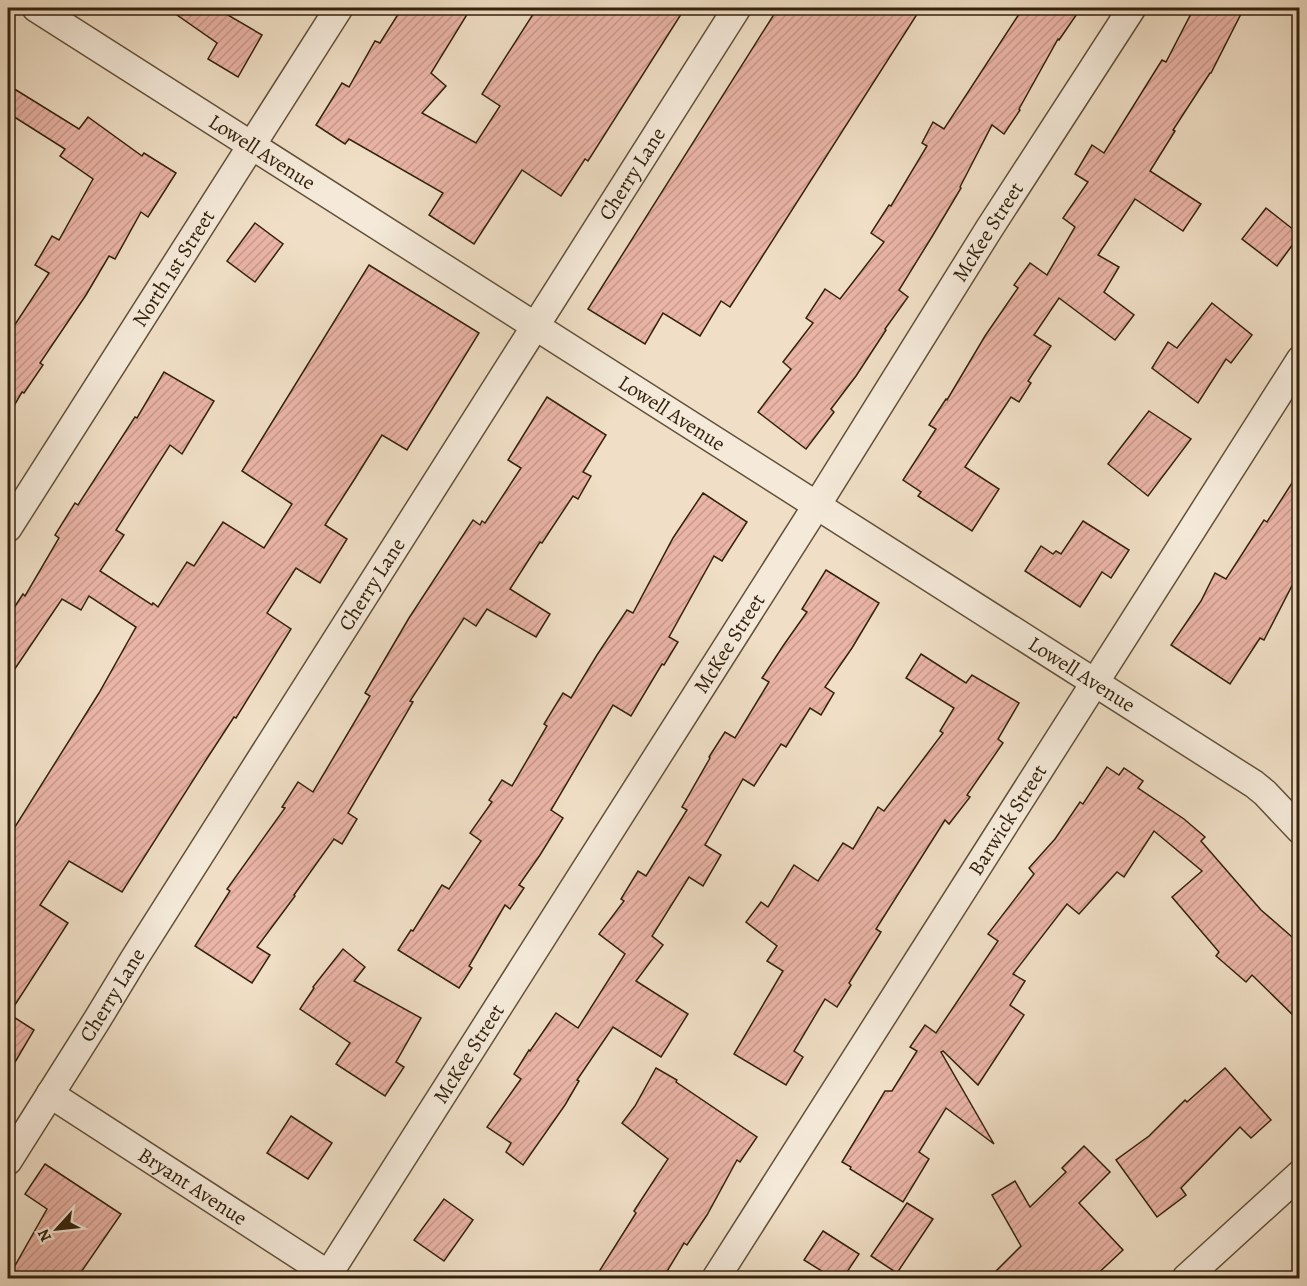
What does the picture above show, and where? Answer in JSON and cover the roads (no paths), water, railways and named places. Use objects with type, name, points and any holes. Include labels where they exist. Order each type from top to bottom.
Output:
[{"type":"street","name":"Lowell Avenue","points":[[36,8],[1096,682],[1205,754],[1254,783],[1299,830]]},
{"type":"street","name":"North 1st Street","points":[[8,528],[339,8]]},
{"type":"street","name":"Cherry Lane","points":[[8,1161],[737,8]]},
{"type":"street","name":"McKee Street","points":[[329,1277],[1132,8]]},
{"type":"street","name":"Barwick Street","points":[[716,1278],[1299,360]]},
{"type":"street","name":"Bryant Avenue","points":[[50,1094],[329,1277]]},
{"type":"street","points":[[1186,1278],[1299,1174]]}]
